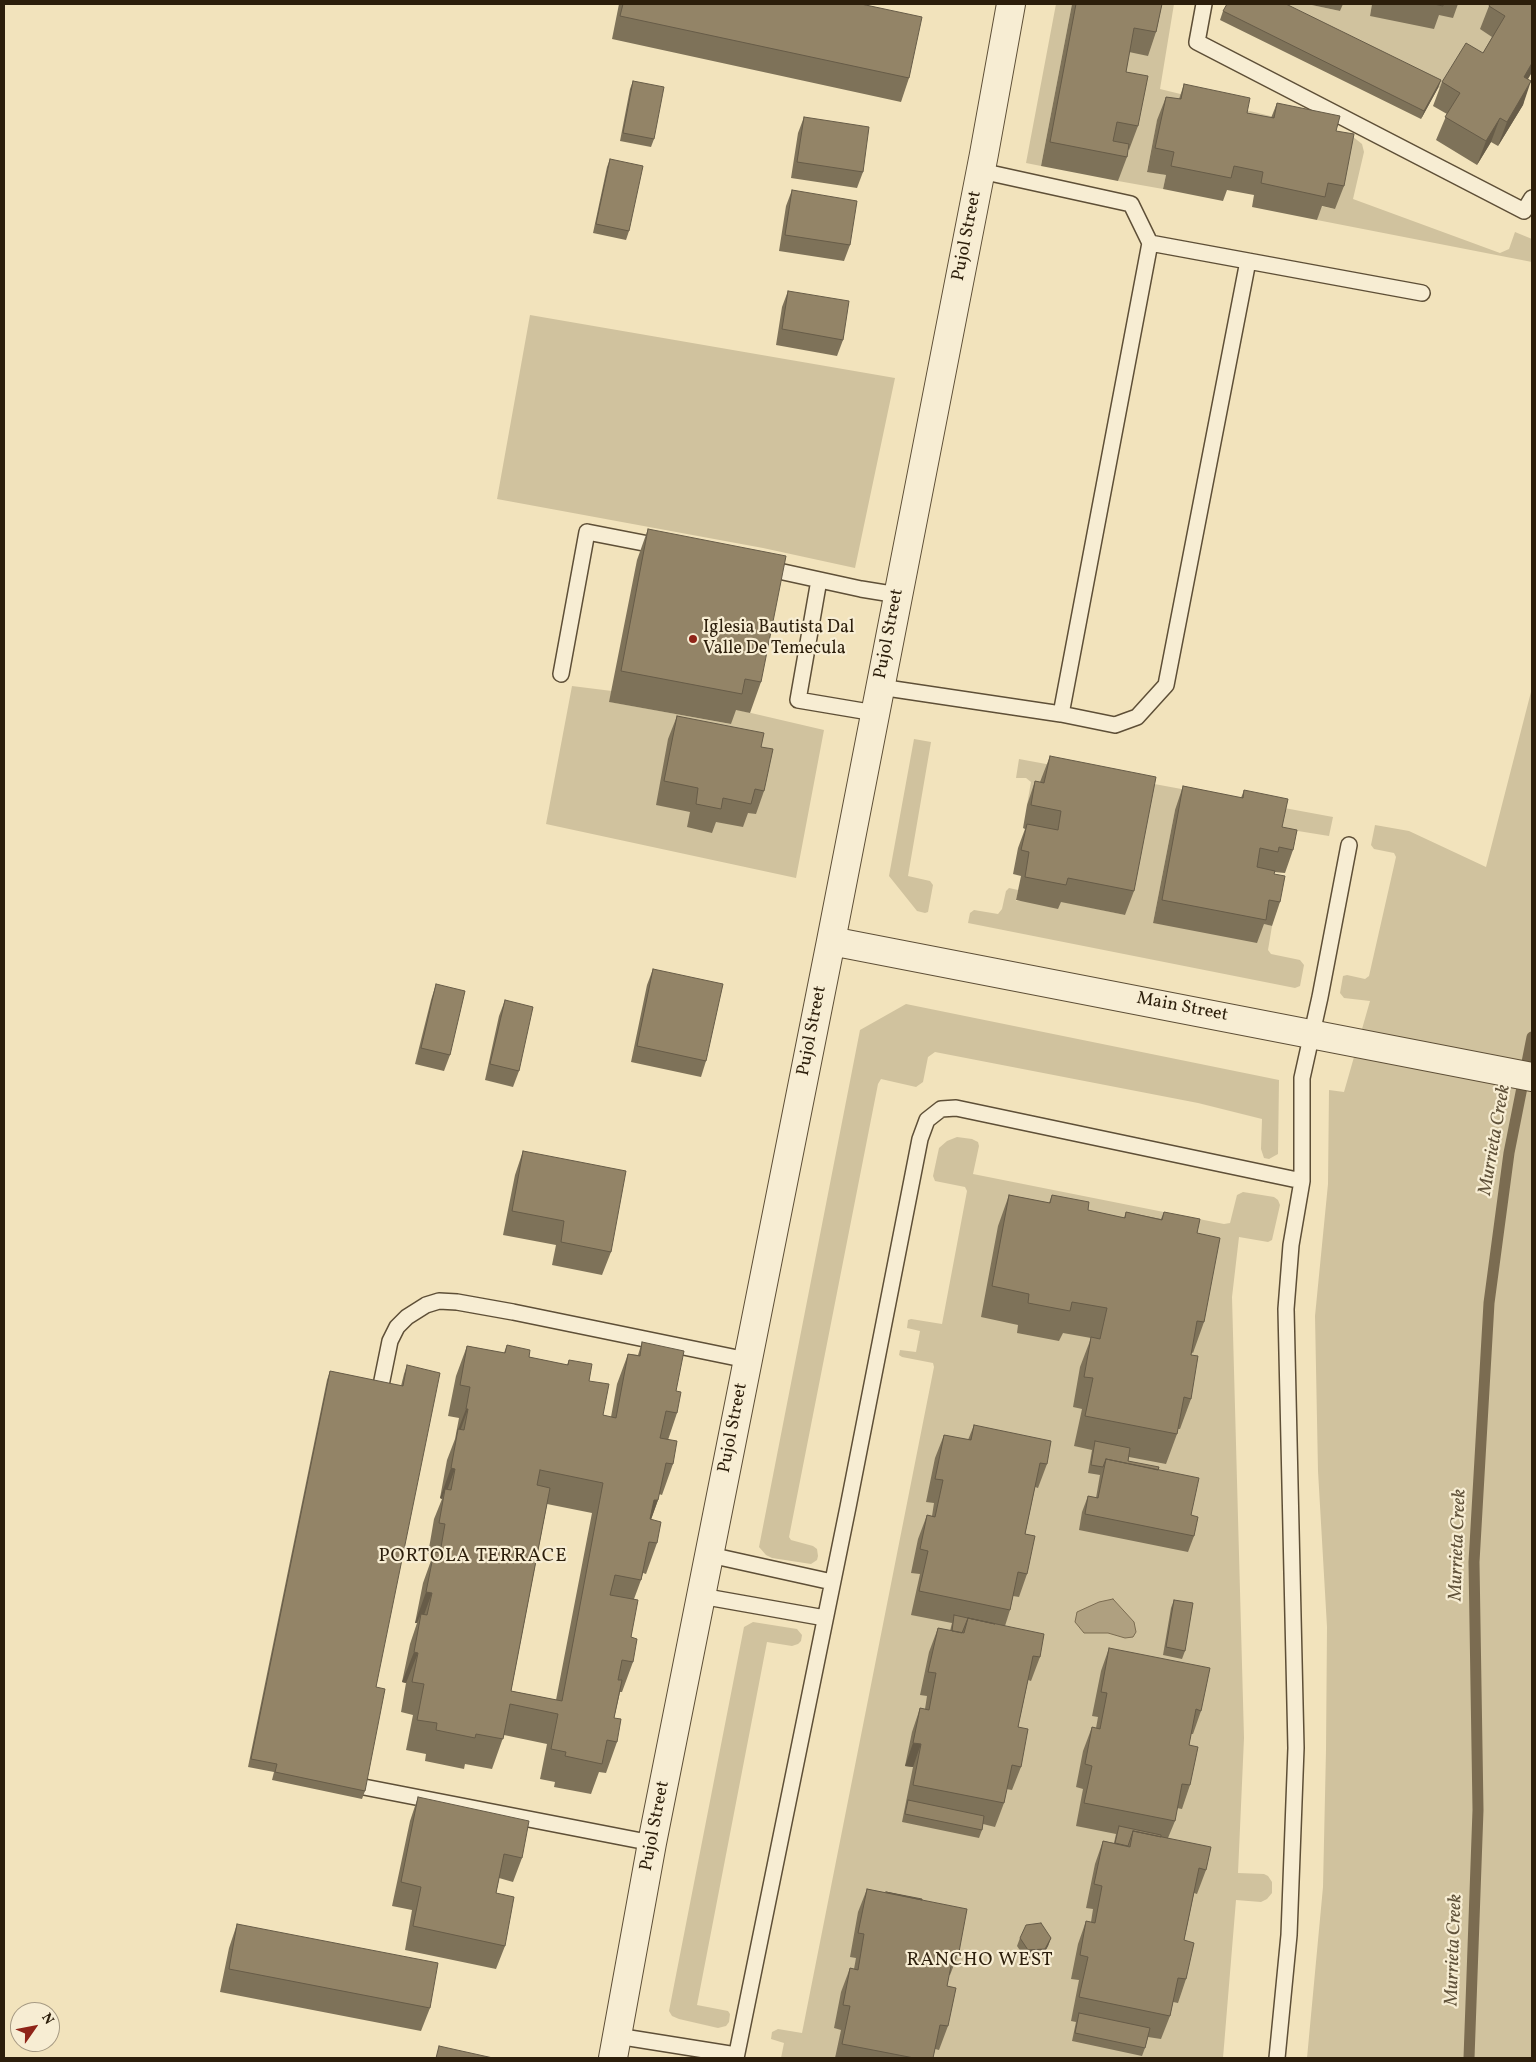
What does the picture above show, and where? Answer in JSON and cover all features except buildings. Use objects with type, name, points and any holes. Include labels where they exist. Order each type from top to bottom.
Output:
[{"type":"street","name":"Pujol Street","points":[[615,2047],[652,1843],[981,171],[1008,4]]},
{"type":"street","name":"Main Street","points":[[831,941],[1532,1076]]},
{"type":"lane","points":[[1204,4],[1197,42],[1524,211],[1532,198]]},
{"type":"lane","points":[[981,171],[1131,204],[1150,243],[1061,714]]},
{"type":"lane","points":[[1150,243],[1422,293]]},
{"type":"lane","points":[[819,580],[798,700],[877,700],[1061,714],[1115,725],[1138,717],[1166,685],[1248,261]]},
{"type":"lane","points":[[561,674],[587,532],[683,551]]},
{"type":"lane","points":[[750,565],[898,595]]},
{"type":"lane","points":[[1276,2058],[1289,1935],[1296,1748],[1286,1309],[1291,1245],[1302,1181],[1302,1078],[1349,845]]},
{"type":"lane","points":[[615,2047],[736,2057],[920,1139],[926,1120],[941,1109],[956,1108],[1302,1181]]},
{"type":"lane","points":[[376,1411],[390,1342],[397,1327],[406,1317],[426,1305],[439,1301],[457,1302],[513,1312],[747,1360]]},
{"type":"lane","points":[[710,1555],[832,1582]]},
{"type":"lane","points":[[702,1596],[825,1618]]},
{"type":"lane","points":[[364,1787],[652,1843]]},
{"type":"shaded area","points":[[1056,4],[1072,4],[1041,166],[1026,163]]},
{"type":"shaded area","points":[[1136,4],[1174,4],[1160,89],[1352,136],[1362,144],[1364,152],[1353,199],[1500,253],[1509,249],[1515,232],[1532,239],[1532,262],[1317,220],[1320,206],[1335,209],[1157,121],[1147,171],[1166,175],[1163,189],[1118,181],[1121,168],[1117,95]]},
{"type":"shaded area","points":[[1266,4],[1307,4],[1340,11],[1342,4],[1372,4],[1370,16],[1437,15],[1456,4],[1496,4],[1497,40],[1474,77],[1443,90]]},
{"type":"shaded area","points":[[530,315],[895,378],[855,568],[763,548],[497,499]]},
{"type":"shaded area","points":[[572,686],[612,691],[610,702],[731,724],[734,709],[824,730],[796,878],[546,824]]},
{"type":"shaded area","points":[[1532,688],[1532,2058],[1307,2058],[1323,1887],[1326,1750],[1327,1627],[1318,1471],[1315,1316],[1328,1184],[1329,1090],[1344,1092],[1370,1001],[1344,998],[1340,993],[1343,976],[1347,975],[1365,979],[1369,976],[1396,857],[1394,853],[1374,849],[1371,845],[1375,825],[1409,831],[1486,867]]},
{"type":"shaded area","points":[[914,739],[931,742],[908,876],[930,881],[933,885],[928,912],[925,913],[917,911],[889,876]]},
{"type":"shaded area","points":[[1019,759],[1333,817],[1329,836],[1298,831],[1292,835],[1175,810],[1153,923],[1261,923],[1272,926],[1268,950],[1271,954],[1300,960],[1304,965],[1300,986],[1295,988],[968,923],[970,913],[974,910],[998,914],[1002,909],[1006,891],[1009,888],[1018,890],[1016,901],[1060,901],[1125,915],[1036,807],[1027,805],[1031,782],[1026,778],[1016,778]]},
{"type":"shaded area","points":[[906,1004],[1279,1080],[1278,1154],[1269,1159],[1264,1158],[1261,1149],[1262,1119],[1198,1103],[935,1052],[928,1057],[923,1082],[916,1087],[881,1079],[878,1084],[789,1537],[791,1540],[813,1546],[817,1549],[818,1556],[817,1560],[811,1564],[772,1558],[766,1555],[759,1547],[860,1030]]},
{"type":"shaded area","points":[[957,1137],[972,1139],[978,1142],[979,1146],[973,1174],[1224,1224],[1230,1223],[1237,1195],[1243,1192],[1274,1197],[1280,1205],[1272,1240],[1268,1242],[1239,1237],[1232,1297],[1244,1738],[1238,1873],[1264,1874],[1268,1876],[1272,1882],[1272,1893],[1261,1902],[1236,1900],[1223,2058],[781,2058],[784,2043],[771,2039],[772,2032],[778,2029],[802,2033],[934,1367],[933,1363],[899,1355],[900,1350],[916,1352],[920,1331],[907,1328],[908,1320],[942,1324],[967,1191],[965,1187],[935,1181],[933,1176],[939,1148],[947,1141]]},
{"type":"shaded area","points":[[1113,1599],[1134,1622],[1136,1632],[1133,1637],[1125,1638],[1108,1633],[1084,1633],[1075,1622],[1077,1612],[1099,1602]]},
{"type":"shaded area","points":[[753,1622],[797,1629],[802,1635],[801,1641],[792,1646],[767,1642],[697,2005],[728,2011],[730,2014],[729,2022],[726,2026],[718,2028],[679,2019],[672,2016],[669,2011],[744,1627]]},
{"type":"waterway","name":"Murrieta Creek","points":[[1469,2058],[1478,1810],[1474,1562],[1489,1303],[1509,1153],[1532,1037]]},
{"type":"place","name":"Iglesia Bautista Dal Valle De Temecula","points":[[693,639]]},
{"type":"district","name":"PORTOLA TERRACE","points":[[473,1558]]},
{"type":"district","name":"RANCHO WEST","points":[[980,1962]]}]
